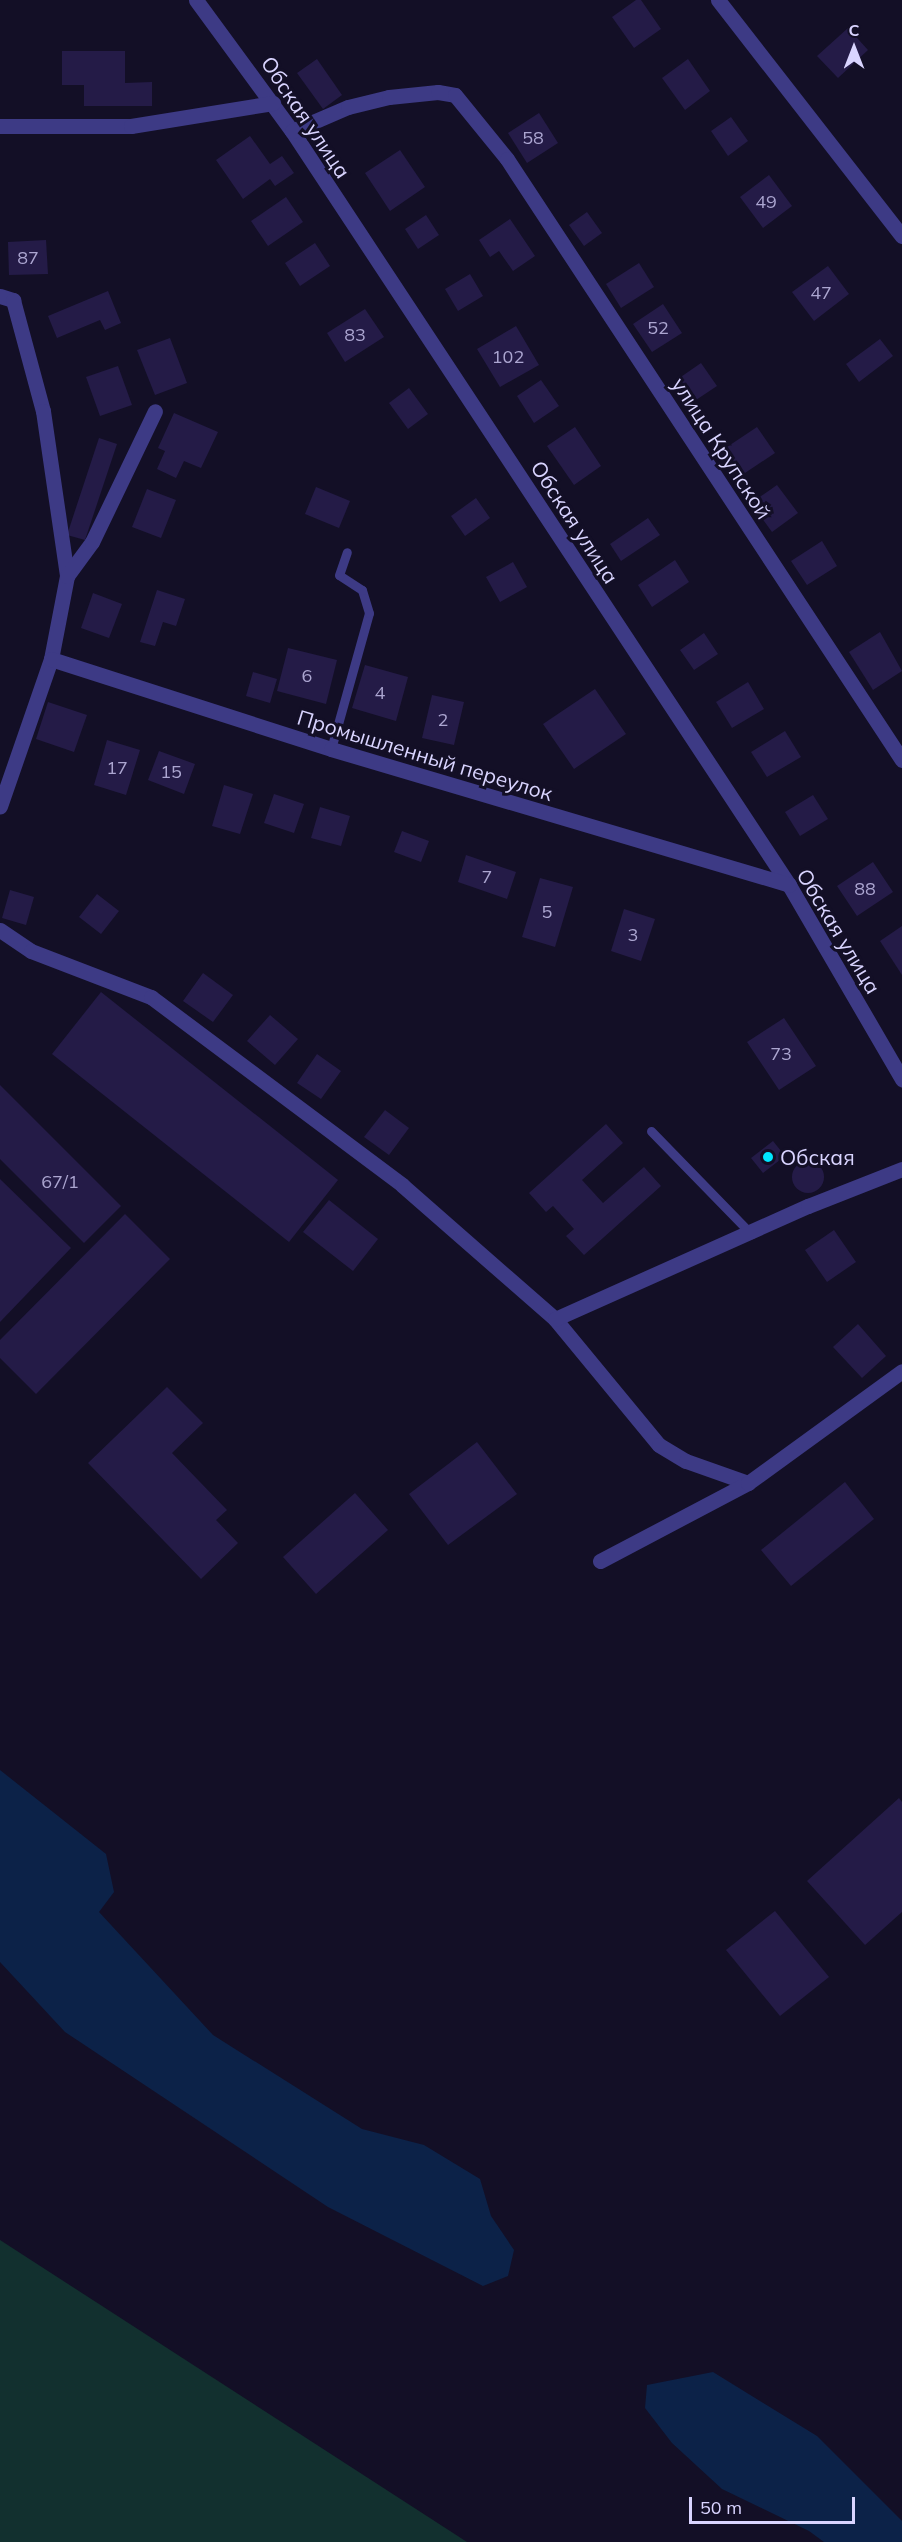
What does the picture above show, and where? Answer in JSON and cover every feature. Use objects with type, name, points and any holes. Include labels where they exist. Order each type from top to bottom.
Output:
[{"type":"street","name":"Обская улица","points":[[196,0],[292,131],[789,885],[902,1079]]},
{"type":"street","points":[[718,0],[902,236]]},
{"type":"street","name":"улица Крупской","points":[[292,131],[348,107],[389,97],[438,93],[455,95],[507,159],[902,760]]},
{"type":"street","points":[[0,126],[131,126],[273,103]]},
{"type":"street","points":[[0,296],[13,300],[43,411],[68,576],[51,659],[0,806]]},
{"type":"street","points":[[68,576],[92,542],[155,411]]},
{"type":"street","name":"Промышленный переулок","points":[[51,659],[331,749],[789,885]]},
{"type":"street","points":[[0,930],[31,951],[151,997],[402,1185],[555,1319],[659,1444],[686,1461],[748,1483]]},
{"type":"street","points":[[555,1319],[902,1169]]},
{"type":"street","points":[[600,1562],[748,1483],[902,1371]]},
{"type":"lane","points":[[331,749],[369,613],[362,590],[339,575],[347,552]]},
{"type":"lane","points":[[651,1131],[751,1234]]},
{"type":"green space","points":[[0,2240],[467,2542],[0,2542]]},
{"type":"water","points":[[0,1770],[106,1854],[114,1892],[99,1912],[213,2035],[362,2129],[424,2145],[480,2179],[491,2216],[514,2250],[508,2276],[483,2286],[328,2207],[65,2032],[0,1962]]},
{"type":"water","points":[[713,2372],[817,2436],[902,2521],[902,2542],[824,2542],[809,2531],[722,2489],[672,2443],[645,2408],[647,2385]]},
{"type":"building","points":[[636,0],[641,0],[661,29],[634,48],[612,17]]},
{"type":"building","points":[[848,28],[868,50],[838,78],[817,56]]},
{"type":"building","points":[[62,51],[125,51],[125,83],[152,82],[152,106],[84,106],[84,85],[62,85]]},
{"type":"building","points":[[317,59],[342,95],[323,109],[297,73]]},
{"type":"building","points":[[688,59],[710,91],[685,110],[662,78]]},
{"type":"building","points":[[539,113],[558,143],[527,163],[508,133]]},
{"type":"building","points":[[731,117],[748,141],[728,156],[711,131]]},
{"type":"building","points":[[250,136],[270,164],[282,156],[294,173],[275,186],[270,179],[243,199],[216,160]]},
{"type":"building","points":[[400,150],[425,187],[390,211],[365,173]]},
{"type":"building","points":[[769,175],[792,206],[763,228],[740,197]]},
{"type":"building","points":[[286,197],[303,222],[268,246],[251,221]]},
{"type":"building","points":[[587,212],[602,233],[584,246],[569,225]]},
{"type":"building","points":[[426,215],[439,235],[418,249],[405,229]]},
{"type":"building","points":[[510,219],[535,256],[513,271],[499,251],[490,257],[479,240]]},
{"type":"building","points":[[46,240],[48,274],[9,275],[8,242]]},
{"type":"building","points":[[315,243],[330,266],[300,286],[285,263]]},
{"type":"building","points":[[639,263],[654,287],[621,308],[606,284]]},
{"type":"building","points":[[828,266],[849,294],[814,321],[792,292]]},
{"type":"building","points":[[470,274],[483,296],[458,311],[445,289]]},
{"type":"building","points":[[108,291],[121,323],[105,330],[100,320],[57,338],[48,316]]},
{"type":"building","points":[[663,304],[682,333],[652,352],[633,324]]},
{"type":"building","points":[[365,309],[384,337],[345,362],[327,333]]},
{"type":"building","points":[[516,326],[539,365],[500,387],[477,349]]},
{"type":"building","points":[[170,338],[187,383],[155,395],[137,350]]},
{"type":"building","points":[[880,339],[893,356],[859,382],[846,364]]},
{"type":"building","points":[[701,363],[717,386],[690,404],[675,381]]},
{"type":"building","points":[[118,366],[132,405],[100,416],[86,377]]},
{"type":"building","points":[[541,380],[559,406],[534,423],[517,396]]},
{"type":"building","points":[[409,388],[428,414],[408,429],[389,403]]},
{"type":"building","points":[[174,413],[218,432],[201,468],[184,461],[176,478],[157,469],[165,451],[158,448]]},
{"type":"building","points":[[575,427],[601,466],[574,485],[547,446]]},
{"type":"building","points":[[757,427],[775,453],[736,479],[718,453]]},
{"type":"building","points":[[99,438],[117,444],[85,540],[67,535]]},
{"type":"building","points":[[777,485],[798,513],[772,532],[751,503]]},
{"type":"building","points":[[316,487],[350,501],[339,528],[305,514]]},
{"type":"building","points":[[147,489],[176,500],[161,538],[132,527]]},
{"type":"building","points":[[476,498],[490,518],[465,536],[451,516]]},
{"type":"building","points":[[648,518],[660,535],[621,561],[610,544]]},
{"type":"building","points":[[822,541],[837,566],[807,585],[791,561]]},
{"type":"building","points":[[675,560],[689,582],[652,607],[638,585]]},
{"type":"building","points":[[513,562],[527,587],[500,602],[486,577]]},
{"type":"building","points":[[157,590],[185,599],[176,626],[163,622],[155,646],[140,642]]},
{"type":"building","points":[[93,593],[122,604],[109,638],[81,628]]},
{"type":"building","points":[[880,632],[902,671],[873,690],[849,652]]},
{"type":"building","points":[[704,633],[718,654],[694,670],[680,650]]},
{"type":"building","points":[[288,648],[337,660],[326,704],[277,691]]},
{"type":"building","points":[[365,665],[408,677],[396,721],[352,708]]},
{"type":"building","points":[[253,672],[277,679],[270,703],[246,696]]},
{"type":"building","points":[[748,682],[764,709],[732,728],[716,702]]},
{"type":"building","points":[[595,689],[626,734],[574,769],[543,724]]},
{"type":"building","points":[[432,695],[464,702],[454,745],[422,738]]},
{"type":"building","points":[[48,702],[87,715],[74,752],[36,739]]},
{"type":"building","points":[[785,731],[801,757],[767,777],[751,752]]},
{"type":"building","points":[[107,740],[140,750],[126,795],[94,785]]},
{"type":"building","points":[[159,751],[195,764],[184,794],[148,780]]},
{"type":"building","points":[[224,785],[253,794],[240,834],[212,826]]},
{"type":"building","points":[[274,794],[304,804],[294,833],[264,823]]},
{"type":"building","points":[[813,795],[828,819],[800,836],[785,812]]},
{"type":"building","points":[[320,807],[350,816],[341,846],[311,838]]},
{"type":"building","points":[[402,831],[429,841],[421,862],[394,852]]},
{"type":"building","points":[[466,855],[516,872],[507,899],[458,882]]},
{"type":"building","points":[[873,862],[893,892],[857,916],[837,886]]},
{"type":"building","points":[[540,878],[573,887],[555,947],[522,937]]},
{"type":"building","points":[[10,890],[34,897],[26,925],[2,918]]},
{"type":"building","points":[[97,894],[119,911],[101,934],[79,917]]},
{"type":"building","points":[[624,909],[655,919],[641,961],[611,951]]},
{"type":"building","points":[[902,926],[902,975],[880,941]]},
{"type":"building","points":[[203,973],[233,995],[213,1022],[183,1001]]},
{"type":"building","points":[[101,992],[338,1180],[289,1242],[52,1054]]},
{"type":"building","points":[[270,1015],[298,1039],[275,1065],[247,1041]]},
{"type":"building","points":[[784,1018],[816,1066],[779,1090],[747,1042]]},
{"type":"building","points":[[317,1054],[341,1071],[321,1099],[297,1083]]},
{"type":"building","points":[[0,1085],[121,1206],[84,1243],[0,1159]]},
{"type":"building","points":[[385,1110],[409,1128],[389,1155],[364,1137]]},
{"type":"building","points":[[606,1124],[623,1143],[582,1180],[603,1203],[644,1167],[661,1186],[584,1255],[566,1236],[574,1229],[553,1206],[546,1212],[529,1193]]},
{"type":"building","name":"Обская","points":[[773,1141],[785,1156],[763,1173],[751,1158]]},
{"type":"building","points":[[808,1161],[819,1166],[824,1177],[819,1188],[808,1193],[797,1188],[792,1177],[797,1166]]},
{"type":"building","points":[[0,1179],[71,1248],[0,1322]]},
{"type":"building","points":[[329,1200],[378,1239],[353,1271],[303,1232]]},
{"type":"building","points":[[125,1214],[170,1259],[36,1394],[0,1358],[0,1340]]},
{"type":"building","points":[[834,1230],[856,1262],[827,1282],[805,1250]]},
{"type":"building","points":[[858,1324],[886,1356],[862,1378],[833,1347]]},
{"type":"building","points":[[167,1387],[203,1423],[172,1453],[227,1510],[216,1520],[238,1543],[201,1579],[88,1463]]},
{"type":"building","points":[[477,1442],[517,1494],[448,1545],[409,1494]]},
{"type":"building","points":[[845,1482],[874,1519],[791,1586],[761,1550]]},
{"type":"building","points":[[355,1493],[388,1530],[316,1594],[283,1557]]},
{"type":"building","points":[[899,1798],[902,1802],[902,1912],[865,1945],[807,1881]]},
{"type":"building","points":[[775,1911],[829,1977],[780,2016],[726,1950]]},
{"type":"place","name":"Обская","points":[[768,1157]]}]
